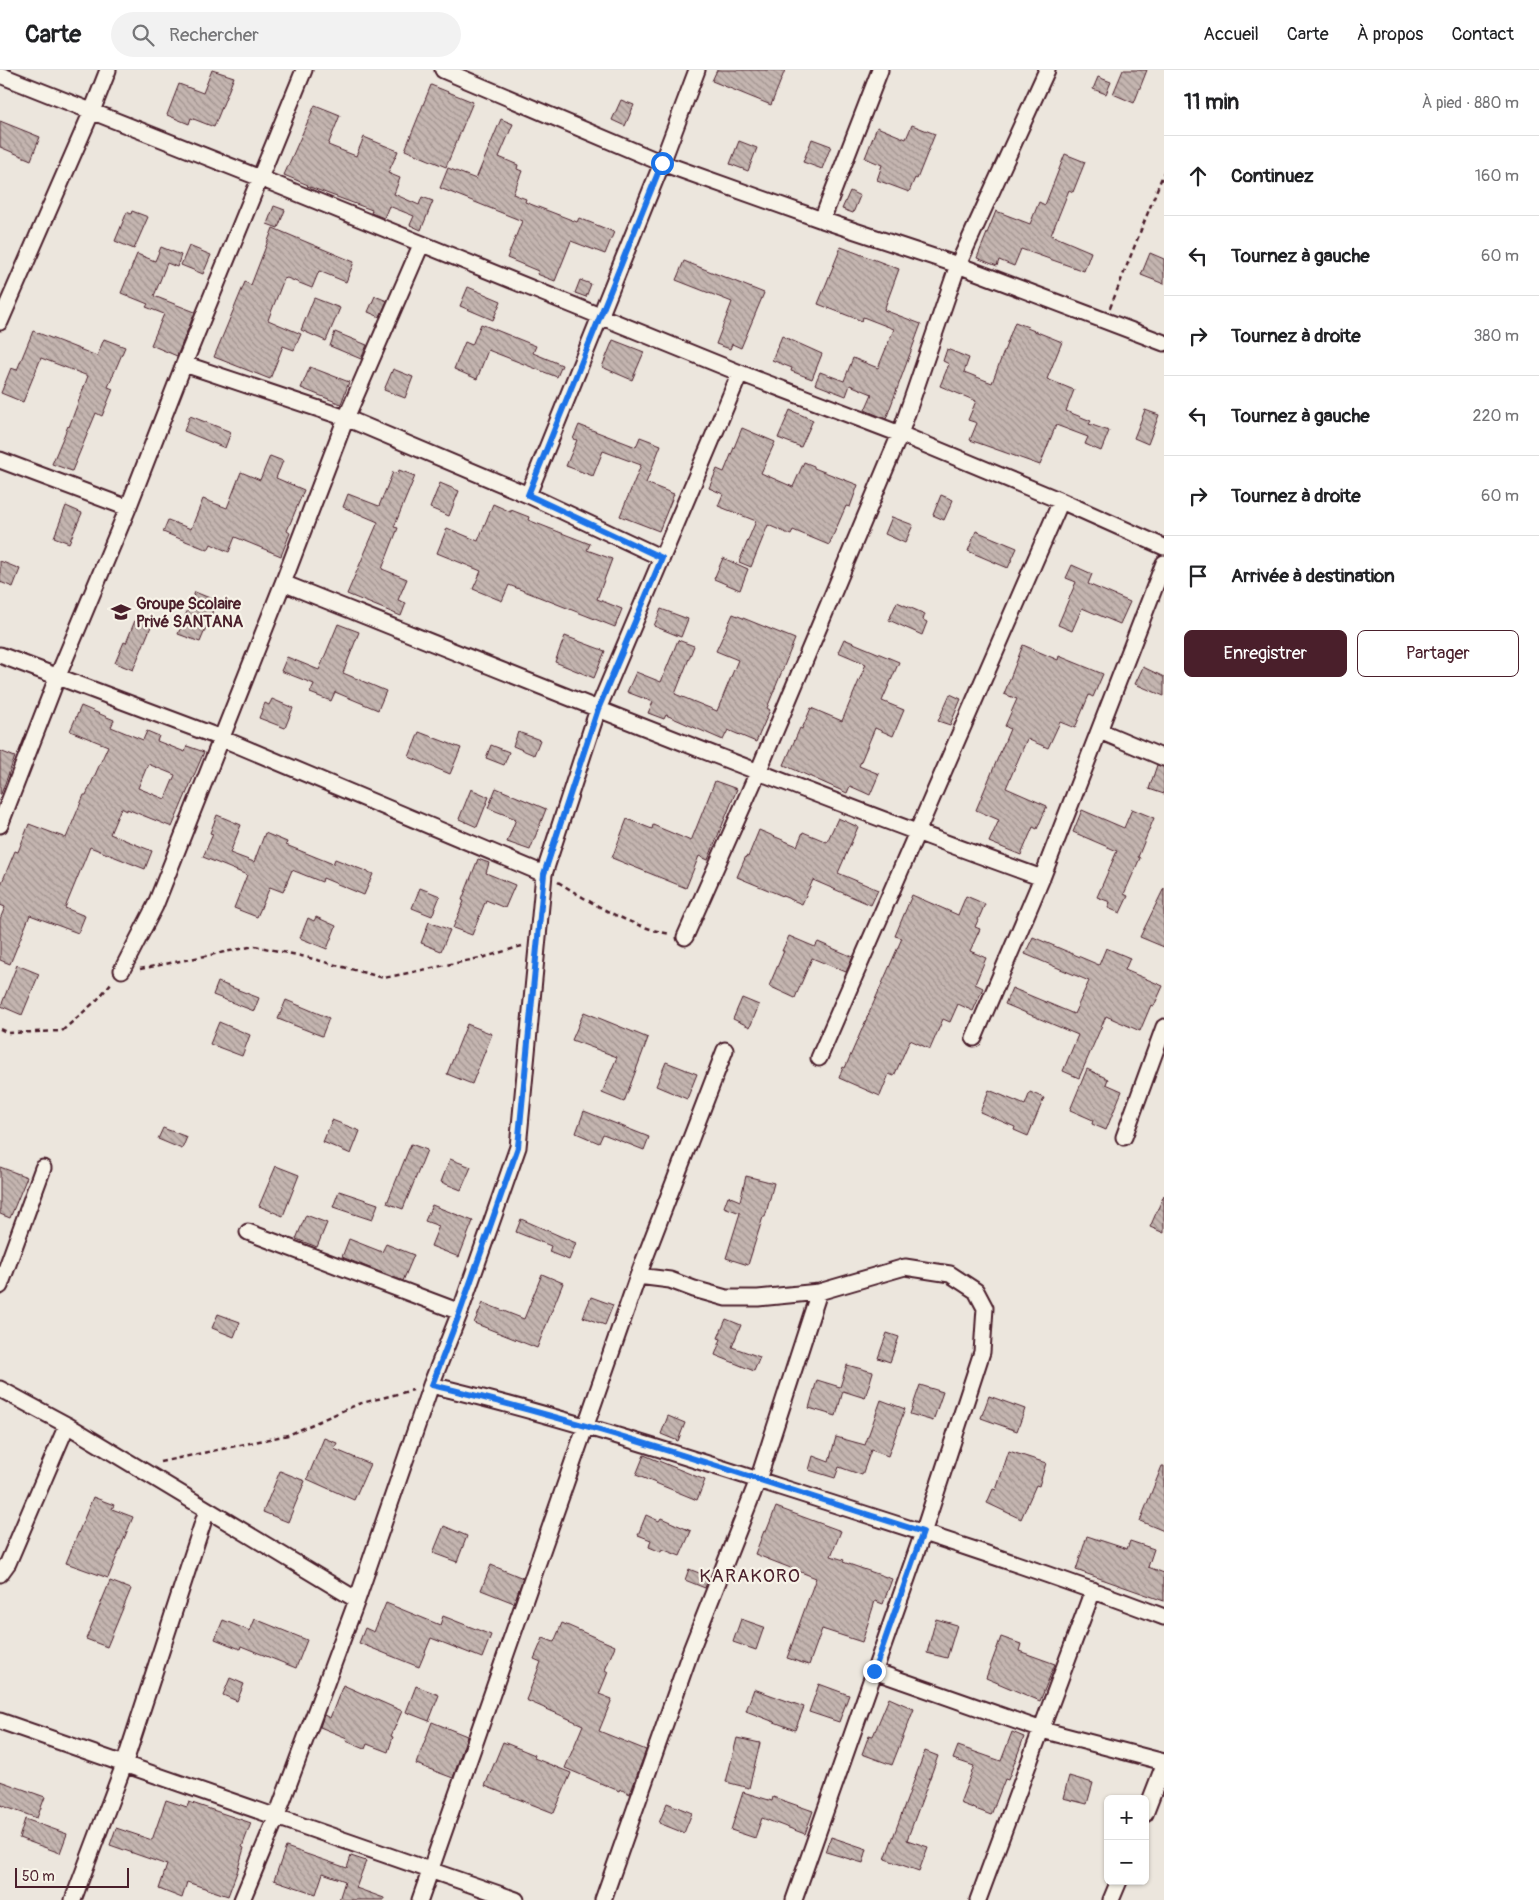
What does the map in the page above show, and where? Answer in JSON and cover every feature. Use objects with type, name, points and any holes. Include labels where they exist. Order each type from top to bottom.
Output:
[{"type":"street","points":[[0,322],[108,70]]},
{"type":"street","points":[[0,825],[57,678],[128,508],[184,364],[304,70]]},
{"type":"street","points":[[443,70],[662,163],[958,266],[1164,343]]},
{"type":"street","points":[[528,495],[662,163],[697,70]]},
{"type":"street","points":[[822,220],[880,70]]},
{"type":"street","points":[[685,937],[758,772],[900,434],[958,266],[1047,70]]},
{"type":"street","points":[[0,75],[260,178],[740,373],[900,434],[1061,501],[1164,547]]},
{"type":"street","points":[[122,970],[155,906],[346,418],[421,245]]},
{"type":"street","points":[[184,364],[346,418],[528,495],[662,558]]},
{"type":"street","points":[[242,1900],[276,1818],[357,1600],[518,1147],[544,874],[598,709],[740,373]]},
{"type":"street","points":[[0,460],[128,508]]},
{"type":"street","points":[[819,1058],[1061,501]]},
{"type":"street","points":[[974,1038],[1042,878],[1164,563]]},
{"type":"street","points":[[283,583],[758,772],[1042,878]]},
{"type":"street","points":[[0,655],[221,738],[544,874]]},
{"type":"street","points":[[1100,730],[1164,758]]},
{"type":"street","points":[[1124,1138],[1164,1027]]},
{"type":"street","points":[[420,1900],[638,1276],[725,1050]]},
{"type":"street","points":[[0,1286],[43,1168]]},
{"type":"street","points":[[248,1232],[460,1312]]},
{"type":"street","points":[[638,1276],[670,1280],[726,1298],[758,1298],[819,1292],[905,1267],[950,1274],[976,1291],[986,1308],[982,1352],[923,1532],[794,1900]]},
{"type":"street","points":[[603,1900],[691,1650],[758,1480],[819,1292]]},
{"type":"street","points":[[432,1385],[586,1426],[923,1532],[1093,1590],[1164,1618]]},
{"type":"street","points":[[0,1389],[67,1425],[357,1600]]},
{"type":"street","points":[[0,1574],[8,1563],[67,1425]]},
{"type":"street","points":[[73,1900],[124,1765],[207,1510]]},
{"type":"street","points":[[978,1900],[1093,1590]]},
{"type":"street","points":[[874,1671],[1042,1730],[1164,1763],[1149,1803]]},
{"type":"street","points":[[0,1721],[516,1900]]},
{"type":"street","points":[[1111,1900],[1117,1885]]},
{"type":"path","points":[[1105,321],[1164,172]]},
{"type":"path","points":[[544,874],[608,913],[657,932],[685,937]]},
{"type":"path","points":[[0,1029],[8,1033],[62,1031],[97,1000],[122,970],[148,968],[255,946],[306,957],[384,978],[485,957],[538,941]]},
{"type":"path","points":[[136,1467],[288,1435],[358,1404],[432,1385]]},
{"type":"building","points":[[212,70],[234,77],[214,127],[191,118],[189,124],[167,115],[179,84],[203,93]]},
{"type":"building","points":[[717,70],[785,70],[771,105],[712,81]]},
{"type":"building","points":[[1123,70],[1147,70],[1134,103],[1113,94]]},
{"type":"building","points":[[1098,77],[1111,82],[1106,94],[1093,89]]},
{"type":"building","points":[[431,85],[473,102],[446,167],[405,150]]},
{"type":"building","points":[[621,100],[634,105],[625,126],[612,120]]},
{"type":"building","points":[[315,105],[340,115],[328,145],[356,156],[364,137],[398,151],[388,173],[400,178],[394,194],[419,205],[422,197],[433,201],[421,230],[410,225],[414,216],[389,206],[384,218],[371,213],[372,210],[307,186],[284,175]]},
{"type":"building","points":[[501,119],[513,124],[499,157],[518,165],[517,169],[522,171],[513,194],[526,199],[525,202],[577,222],[579,218],[614,232],[605,254],[571,241],[555,281],[537,274],[538,271],[507,258],[522,221],[440,188],[448,168],[476,179]]},
{"type":"building","points":[[0,121],[40,137],[31,160],[0,147]]},
{"type":"building","points":[[912,125],[935,134],[917,179],[915,178],[909,192],[877,180],[882,165],[865,158],[877,127],[906,139]]},
{"type":"building","points":[[812,139],[831,146],[822,169],[803,162]]},
{"type":"building","points":[[739,141],[757,148],[748,171],[730,164]]},
{"type":"building","points":[[1065,154],[1085,162],[1073,192],[1069,190],[1051,235],[1091,252],[1084,271],[1021,249],[1014,266],[999,260],[997,266],[977,258],[996,211],[1030,224],[1039,202],[1045,205]]},
{"type":"building","points":[[850,191],[860,196],[853,213],[842,209]]},
{"type":"building","points":[[274,206],[285,210],[278,228],[267,224]]},
{"type":"building","points":[[132,211],[148,217],[134,249],[115,241],[127,212],[131,214]]},
{"type":"building","points":[[273,228],[354,262],[346,282],[319,271],[312,288],[287,278],[284,279],[268,320],[301,334],[294,350],[283,346],[270,379],[214,357],[245,282],[251,285]]},
{"type":"building","points":[[189,246],[211,255],[203,274],[181,265]]},
{"type":"building","points":[[161,247],[181,255],[177,267],[167,263],[154,296],[195,312],[177,356],[151,345],[164,314],[146,307],[148,304],[121,293],[137,254],[155,261]]},
{"type":"building","points":[[841,247],[899,269],[884,310],[921,324],[886,419],[865,410],[872,394],[850,385],[846,396],[815,384],[820,372],[844,381],[853,358],[878,368],[894,329],[863,317],[862,321],[818,304]]},
{"type":"building","points":[[1150,253],[1164,259],[1164,284],[1141,275]]},
{"type":"building","points":[[684,261],[764,293],[741,348],[732,344],[730,349],[716,344],[732,302],[676,280]]},
{"type":"building","points":[[580,280],[591,284],[586,297],[575,293]]},
{"type":"building","points":[[468,287],[501,301],[493,320],[460,306]]},
{"type":"building","points":[[375,296],[387,301],[380,317],[368,312]]},
{"type":"building","points":[[314,298],[340,308],[326,341],[301,330]]},
{"type":"building","points":[[1015,322],[1062,342],[1047,379],[1074,390],[1066,411],[1091,421],[1089,424],[1109,431],[1101,451],[1085,444],[1088,437],[1056,425],[1040,465],[970,440],[977,423],[968,420],[976,401],[940,386],[949,364],[943,361],[947,349],[969,358],[964,372],[992,383]]},
{"type":"building","points":[[481,324],[536,346],[533,353],[562,365],[557,377],[488,350],[477,379],[454,369],[465,342],[472,345]]},
{"type":"building","points":[[33,331],[97,356],[104,339],[125,347],[108,387],[113,389],[102,416],[96,413],[72,471],[52,464],[69,427],[88,376],[41,358],[23,402],[1,393],[11,368],[17,370]]},
{"type":"building","points":[[335,332],[367,345],[361,359],[330,346]]},
{"type":"building","points":[[782,336],[822,354],[812,379],[791,371],[792,368],[772,360]]},
{"type":"building","points":[[613,340],[644,352],[632,380],[602,367]]},
{"type":"building","points":[[310,367],[349,382],[341,404],[301,388]]},
{"type":"building","points":[[393,369],[413,377],[405,398],[384,390]]},
{"type":"building","points":[[790,410],[813,420],[801,447],[778,438]]},
{"type":"building","points":[[1145,410],[1159,415],[1148,444],[1134,438]]},
{"type":"building","points":[[190,416],[231,432],[225,448],[184,431]]},
{"type":"building","points":[[579,425],[636,447],[640,437],[661,445],[646,483],[674,494],[659,531],[620,516],[641,465],[603,451],[593,476],[566,466],[577,440],[573,439]]},
{"type":"building","points":[[742,428],[775,442],[761,473],[793,487],[804,462],[814,466],[814,468],[858,485],[850,507],[846,506],[829,545],[793,530],[791,535],[768,525],[751,567],[739,562],[756,521],[718,506],[723,494],[709,488],[717,469],[724,472]]},
{"type":"building","points":[[270,456],[283,461],[276,478],[304,490],[287,531],[290,533],[281,556],[235,537],[229,552],[211,544],[208,550],[163,532],[168,520],[191,529],[203,499],[227,508],[241,472],[260,480]]},
{"type":"building","points":[[399,470],[415,476],[394,527],[398,528],[382,569],[407,579],[398,600],[406,603],[401,616],[347,594],[378,522],[343,507],[348,494],[379,506],[393,472],[398,474]]},
{"type":"building","points":[[440,483],[459,491],[449,516],[430,508]]},
{"type":"building","points":[[941,495],[953,500],[944,520],[933,515]]},
{"type":"building","points":[[493,504],[529,517],[528,520],[590,544],[587,550],[612,559],[597,599],[622,609],[615,627],[509,585],[502,601],[473,589],[481,571],[437,553],[447,528],[478,541]]},
{"type":"building","points":[[66,506],[82,513],[69,543],[54,537]]},
{"type":"building","points":[[892,517],[913,525],[905,543],[885,534]]},
{"type":"building","points":[[976,531],[1017,548],[1008,568],[968,551]]},
{"type":"building","points":[[723,558],[748,569],[740,590],[714,579]]},
{"type":"building","points":[[0,561],[20,569],[13,587],[0,582]]},
{"type":"building","points":[[1072,565],[1092,574],[1088,584],[1130,602],[1120,624],[1082,608],[1072,631],[1058,625],[1076,582],[1066,578]]},
{"type":"building","points":[[195,592],[217,601],[200,642],[178,634]]},
{"type":"building","points":[[897,602],[925,614],[923,620],[927,622],[922,635],[889,620]]},
{"type":"building","points":[[661,609],[688,619],[681,637],[654,626]]},
{"type":"building","points":[[733,614],[795,639],[767,708],[770,710],[756,742],[728,730],[723,740],[666,715],[664,719],[648,713],[653,702],[627,692],[636,672],[661,682],[678,640],[694,646],[675,694],[717,711],[738,660],[716,651]]},
{"type":"building","points":[[136,618],[152,624],[133,670],[115,663],[124,642],[126,643]]},
{"type":"building","points":[[338,624],[359,632],[343,673],[386,691],[378,710],[335,692],[331,701],[310,693],[314,684],[281,671],[287,657],[319,670]]},
{"type":"building","points":[[565,636],[605,651],[594,678],[555,662]]},
{"type":"building","points":[[844,639],[899,662],[882,701],[904,710],[893,736],[875,728],[859,766],[879,774],[870,795],[850,786],[847,793],[784,765],[811,708],[842,721],[866,664],[838,652]]},
{"type":"building","points":[[1023,645],[1058,660],[1059,656],[1103,674],[1093,697],[1089,695],[1075,728],[1060,722],[1048,748],[1027,739],[1006,788],[1047,806],[1037,829],[1033,827],[1021,855],[989,842],[999,820],[976,810],[1010,729],[1005,726],[1017,699],[1004,694]]},
{"type":"building","points":[[1143,667],[1164,677],[1164,696],[1135,684]]},
{"type":"building","points":[[950,694],[961,699],[950,725],[938,721]]},
{"type":"building","points":[[272,699],[293,708],[285,728],[259,718],[265,703],[269,705]]},
{"type":"building","points":[[81,706],[114,720],[111,727],[143,740],[147,731],[159,736],[157,741],[185,752],[187,746],[204,752],[172,827],[121,808],[110,834],[152,851],[145,869],[90,847],[65,908],[85,916],[78,933],[30,915],[10,964],[0,960],[0,919],[5,907],[0,905],[0,887],[15,851],[18,852],[29,824],[66,838],[108,746],[70,731]],"holes":[[[148,764],[175,775],[165,799],[138,788]]]},
{"type":"building","points":[[419,732],[461,748],[450,774],[409,757]]},
{"type":"building","points":[[518,732],[540,740],[534,755],[513,746]]},
{"type":"building","points":[[491,745],[509,752],[504,765],[486,758]]},
{"type":"building","points":[[0,751],[15,757],[1,794],[0,794]]},
{"type":"building","points":[[1157,765],[1164,767],[1164,794],[1149,789]]},
{"type":"building","points":[[715,781],[737,789],[708,860],[699,856],[686,888],[612,858],[627,819],[652,829],[653,825],[691,841]]},
{"type":"building","points":[[496,788],[546,809],[530,850],[507,842],[516,819],[488,808]]},
{"type":"building","points":[[471,789],[489,797],[477,827],[459,819]]},
{"type":"building","points":[[1132,809],[1154,818],[1138,857],[1140,858],[1124,894],[1128,896],[1120,913],[1108,908],[1110,902],[1097,897],[1117,851],[1073,832],[1082,810],[1124,828]]},
{"type":"building","points":[[217,815],[241,825],[230,853],[254,862],[265,833],[287,842],[286,845],[333,864],[335,859],[373,874],[364,895],[323,878],[322,882],[292,870],[283,892],[270,887],[257,917],[234,908],[247,875],[203,857],[213,834],[210,833]]},
{"type":"building","points":[[838,818],[858,827],[838,873],[878,890],[871,905],[813,880],[802,904],[737,877],[759,830],[797,846],[803,832],[827,842]]},
{"type":"building","points":[[478,859],[489,863],[486,873],[515,885],[505,908],[486,900],[472,935],[453,928]]},
{"type":"building","points":[[420,888],[440,896],[432,916],[412,908]]},
{"type":"building","points":[[1164,888],[1164,947],[1140,937]]},
{"type":"building","points":[[912,895],[958,915],[966,896],[985,904],[975,927],[980,929],[970,951],[986,958],[975,984],[983,988],[973,1011],[958,1004],[950,1022],[943,1019],[930,1049],[910,1040],[894,1076],[889,1074],[880,1096],[839,1078],[902,938],[895,936]]},
{"type":"building","points":[[316,917],[336,926],[327,949],[300,938],[308,918],[314,921]]},
{"type":"building","points":[[429,922],[450,930],[441,951],[421,943]]},
{"type":"building","points":[[789,936],[815,947],[818,942],[853,957],[846,972],[812,958],[795,998],[769,986]]},
{"type":"building","points":[[1033,937],[1099,965],[1106,948],[1130,958],[1125,970],[1163,986],[1154,1006],[1151,1005],[1140,1031],[1106,1016],[1079,1078],[1063,1071],[1078,1035],[1005,1004],[1012,988],[1074,1014],[1089,981],[1025,954]]},
{"type":"building","points":[[17,965],[39,974],[22,1015],[1,1006]]},
{"type":"building","points":[[218,982],[259,998],[254,1011],[213,995]]},
{"type":"building","points":[[742,998],[759,1005],[750,1027],[733,1019]]},
{"type":"building","points":[[286,1000],[329,1018],[322,1036],[278,1019]]},
{"type":"building","points":[[584,1012],[648,1038],[624,1102],[602,1093],[617,1057],[572,1040]]},
{"type":"building","points":[[219,1022],[250,1035],[242,1056],[210,1044]]},
{"type":"building","points":[[467,1024],[492,1034],[472,1084],[447,1074]]},
{"type":"building","points":[[666,1062],[697,1074],[687,1099],[656,1086]]},
{"type":"building","points":[[1087,1069],[1108,1079],[1106,1084],[1122,1091],[1106,1130],[1092,1124],[1093,1120],[1070,1110]]},
{"type":"building","points":[[989,1090],[1025,1105],[1030,1092],[1044,1098],[1028,1136],[1014,1130],[1015,1127],[980,1112]]},
{"type":"building","points":[[584,1111],[649,1137],[644,1150],[603,1134],[599,1143],[576,1133]]},
{"type":"building","points":[[332,1120],[360,1131],[351,1154],[323,1142]]},
{"type":"building","points":[[163,1128],[187,1137],[182,1149],[158,1139]]},
{"type":"building","points":[[411,1144],[427,1150],[403,1209],[387,1203]]},
{"type":"building","points":[[450,1159],[471,1167],[461,1190],[441,1182]]},
{"type":"building","points":[[276,1166],[299,1175],[283,1216],[259,1206]]},
{"type":"building","points":[[0,1167],[27,1177],[10,1218],[0,1214]]},
{"type":"building","points":[[746,1176],[774,1183],[765,1217],[763,1217],[748,1265],[726,1258],[740,1213],[724,1207],[728,1196],[740,1201]]},
{"type":"building","points":[[339,1191],[378,1204],[372,1220],[333,1207]]},
{"type":"building","points":[[1164,1195],[1164,1233],[1150,1227]]},
{"type":"building","points":[[432,1205],[473,1221],[459,1257],[431,1246],[439,1226],[425,1221]]},
{"type":"building","points":[[306,1215],[327,1223],[317,1247],[296,1239]]},
{"type":"building","points":[[521,1219],[576,1243],[569,1260],[549,1252],[551,1246],[516,1232]]},
{"type":"building","points":[[349,1239],[382,1252],[386,1244],[414,1255],[403,1281],[342,1257]]},
{"type":"building","points":[[542,1274],[563,1283],[537,1348],[474,1323],[483,1303],[524,1319]]},
{"type":"building","points":[[591,1297],[613,1305],[605,1325],[583,1317]]},
{"type":"building","points":[[218,1314],[240,1322],[234,1337],[212,1328]]},
{"type":"building","points":[[726,1319],[741,1325],[732,1347],[760,1357],[754,1371],[715,1355],[721,1339],[718,1338]]},
{"type":"building","points":[[887,1333],[899,1337],[890,1362],[878,1358]]},
{"type":"building","points":[[847,1365],[873,1372],[865,1398],[843,1391],[836,1416],[809,1408],[817,1380],[840,1387]]},
{"type":"building","points":[[920,1385],[943,1392],[933,1421],[910,1414]]},
{"type":"building","points":[[989,1396],[1025,1409],[1017,1431],[981,1418]]},
{"type":"building","points":[[881,1400],[905,1409],[888,1456],[871,1450],[862,1475],[839,1467],[835,1478],[809,1470],[813,1456],[829,1462],[836,1437],[865,1445]]},
{"type":"building","points":[[668,1416],[685,1423],[678,1441],[661,1434]]},
{"type":"building","points":[[324,1438],[337,1443],[334,1449],[370,1464],[354,1500],[307,1479]]},
{"type":"building","points":[[1009,1451],[1046,1463],[1039,1486],[1036,1485],[1021,1519],[987,1503],[993,1489],[996,1490]]},
{"type":"building","points":[[644,1455],[705,1480],[697,1500],[636,1475]]},
{"type":"building","points":[[1162,1466],[1164,1466],[1164,1531],[1140,1521]]},
{"type":"building","points":[[280,1471],[305,1481],[288,1522],[263,1512]]},
{"type":"building","points":[[93,1497],[114,1505],[112,1509],[133,1517],[108,1578],[66,1563]]},
{"type":"building","points":[[776,1507],[841,1531],[831,1556],[892,1579],[883,1604],[875,1601],[862,1642],[822,1629],[809,1665],[787,1658],[816,1578],[755,1554]]},
{"type":"building","points":[[646,1515],[659,1521],[661,1518],[691,1531],[680,1556],[662,1549],[661,1552],[649,1547],[651,1540],[638,1535]]},
{"type":"building","points":[[444,1526],[467,1536],[457,1562],[433,1553]]},
{"type":"building","points":[[1087,1536],[1127,1549],[1130,1541],[1154,1549],[1148,1567],[1164,1573],[1164,1601],[1076,1570]]},
{"type":"building","points":[[491,1565],[523,1578],[514,1603],[481,1590]]},
{"type":"building","points":[[689,1569],[709,1577],[705,1588],[685,1580]]},
{"type":"building","points":[[110,1581],[131,1589],[107,1647],[86,1639]]},
{"type":"building","points":[[386,1603],[440,1625],[443,1616],[491,1635],[482,1658],[431,1638],[419,1667],[359,1643],[365,1628],[374,1632]]},
{"type":"building","points":[[255,1619],[307,1640],[296,1668],[241,1646],[240,1649],[215,1639],[223,1620],[250,1631]]},
{"type":"building","points":[[741,1619],[764,1627],[756,1650],[733,1642]]},
{"type":"building","points":[[936,1619],[957,1625],[947,1658],[927,1653]]},
{"type":"building","points":[[562,1623],[615,1646],[605,1670],[608,1672],[599,1694],[612,1699],[599,1731],[646,1750],[630,1794],[565,1768],[583,1725],[526,1700],[541,1662],[534,1659],[543,1638],[554,1642]]},
{"type":"building","points":[[1001,1637],[1021,1644],[1019,1651],[1055,1664],[1040,1701],[986,1678]]},
{"type":"building","points":[[230,1678],[244,1684],[237,1701],[223,1695]]},
{"type":"building","points":[[819,1684],[849,1695],[839,1722],[809,1712]]},
{"type":"building","points":[[343,1685],[402,1711],[391,1736],[393,1737],[388,1752],[367,1744],[365,1749],[346,1741],[347,1738],[320,1727],[324,1715],[330,1718]]},
{"type":"building","points":[[416,1686],[439,1695],[429,1721],[406,1712]]},
{"type":"building","points":[[754,1689],[804,1707],[795,1730],[746,1711]]},
{"type":"building","points":[[889,1698],[914,1709],[892,1765],[862,1754],[869,1735],[873,1736]]},
{"type":"building","points":[[432,1722],[467,1736],[453,1778],[416,1764]]},
{"type":"building","points":[[1012,1732],[1024,1737],[1008,1780],[1005,1779],[991,1815],[960,1803],[974,1766],[953,1759],[958,1746],[1001,1761]]},
{"type":"building","points":[[737,1738],[760,1743],[749,1788],[726,1782]]},
{"type":"building","points":[[503,1742],[535,1755],[534,1758],[571,1773],[554,1813],[485,1786]]},
{"type":"building","points":[[925,1751],[938,1756],[907,1840],[928,1847],[919,1871],[885,1859]]},
{"type":"building","points":[[1069,1776],[1093,1783],[1087,1804],[1063,1798]]},
{"type":"building","points":[[0,1781],[45,1797],[37,1818],[0,1805]]},
{"type":"building","points":[[743,1792],[772,1801],[773,1797],[813,1811],[805,1834],[762,1818],[755,1838],[731,1830]]},
{"type":"building","points":[[166,1800],[187,1807],[189,1802],[251,1823],[228,1896],[187,1882],[182,1898],[159,1889],[167,1865],[110,1845],[116,1828],[152,1840]]},
{"type":"building","points":[[667,1803],[692,1813],[684,1833],[659,1823]]},
{"type":"building","points":[[25,1819],[67,1834],[60,1853],[19,1838]]},
{"type":"building","points":[[831,1837],[867,1849],[863,1863],[826,1852]]},
{"type":"building","points":[[286,1847],[347,1868],[351,1856],[366,1861],[356,1888],[384,1898],[384,1900],[339,1900],[345,1881],[323,1873],[316,1894],[274,1880]]},
{"type":"place","name":"Groupe Scolaire Privé SANTANA","points":[[121,612]]},
{"type":"district","name":"KARAKORO","points":[[750,1575]]},
{"type":"route","points":[[662,163],[528,495],[662,558],[598,709],[544,874],[518,1147],[460,1312],[432,1385],[586,1426],[923,1532],[874,1671]]}]
